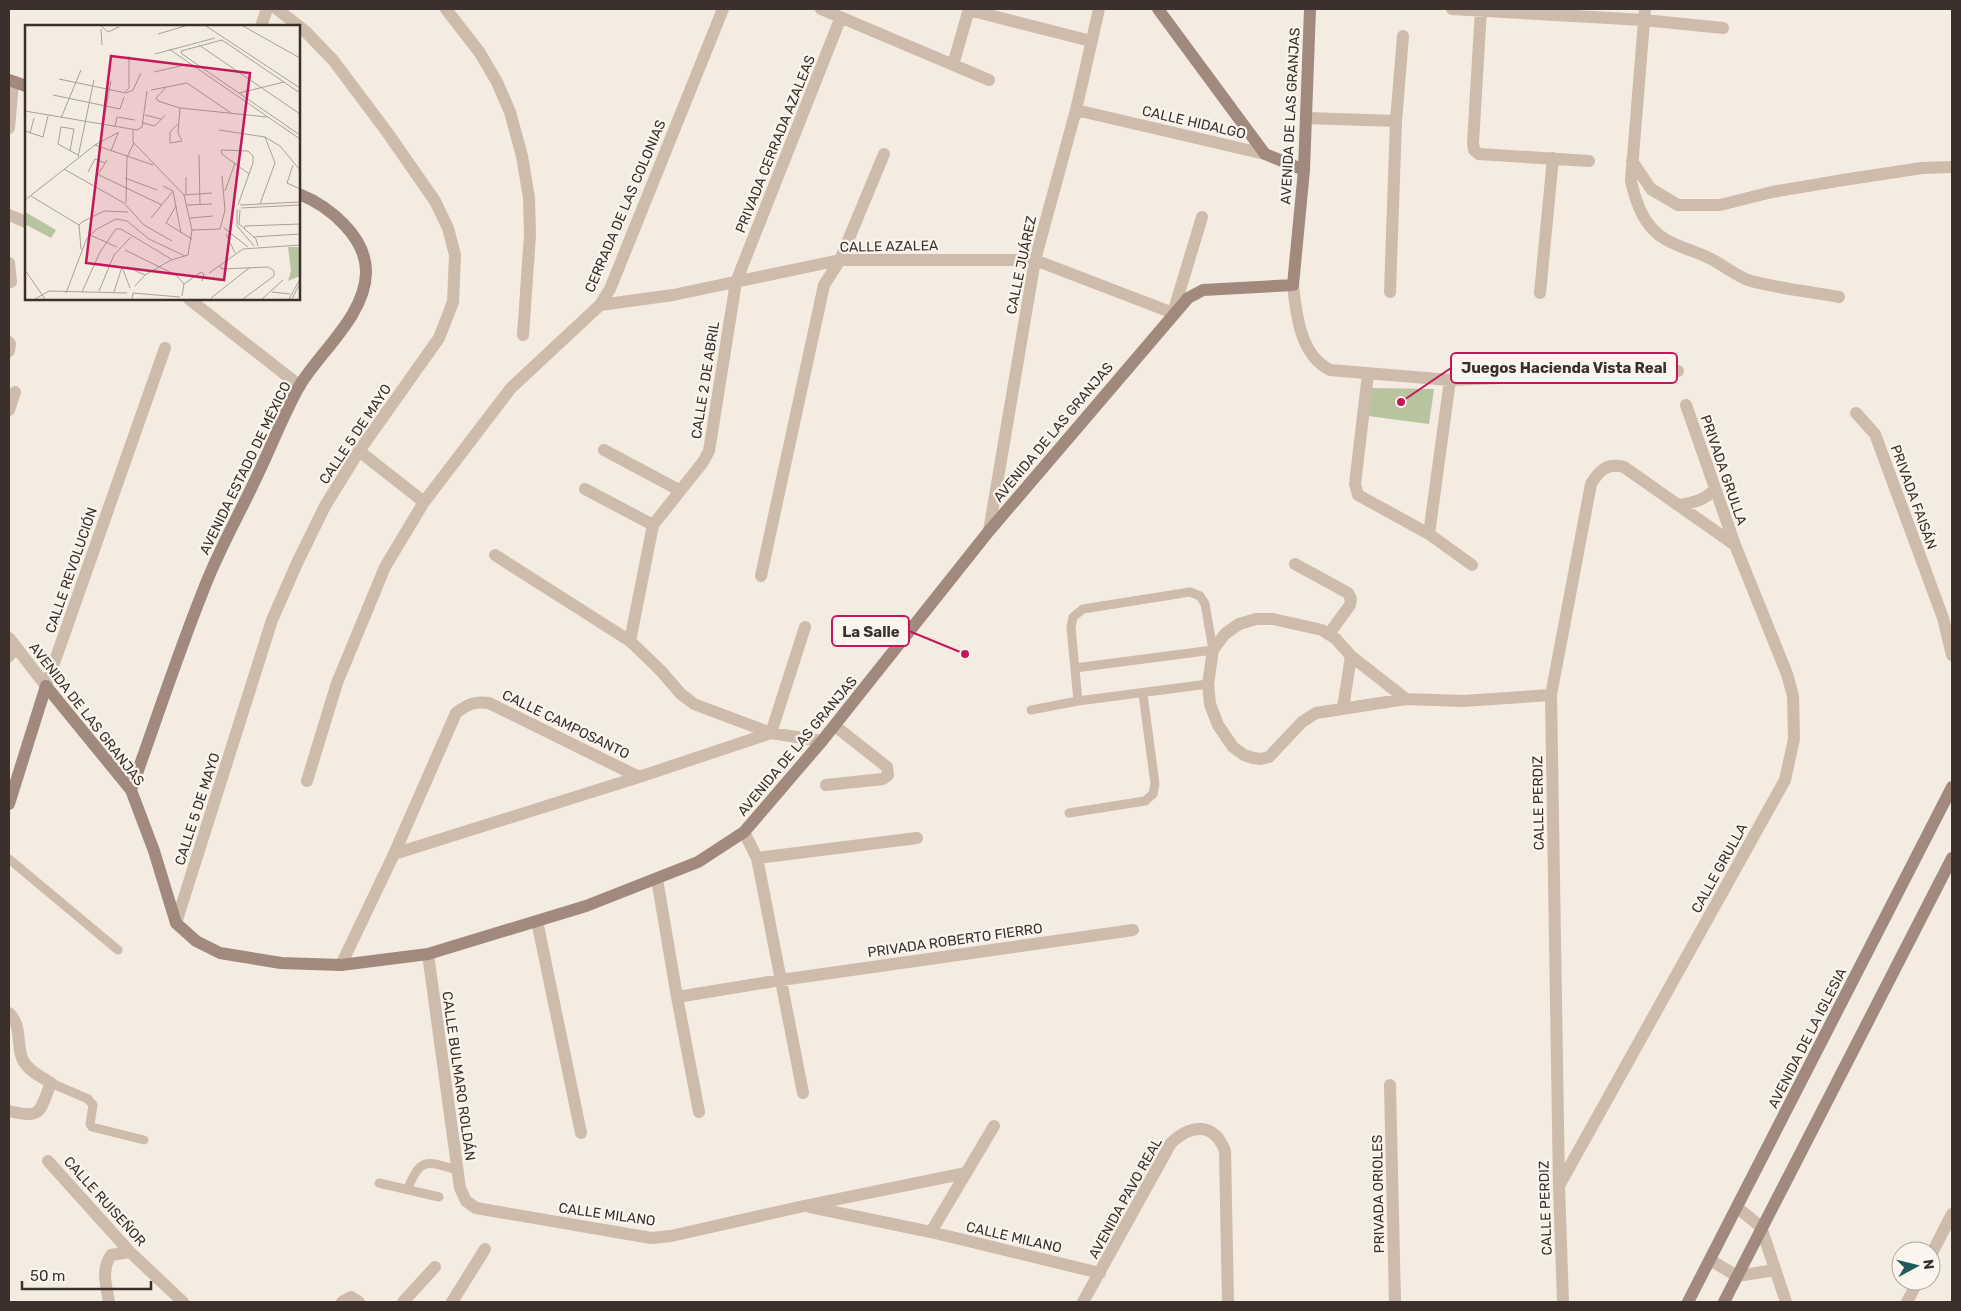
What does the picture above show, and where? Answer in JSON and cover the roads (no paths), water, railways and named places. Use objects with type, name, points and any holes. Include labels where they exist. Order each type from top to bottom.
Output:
[{"type":"street","points":[[261,25],[267,9]]},
{"type":"street","name":"CALLE 5 DE MAYO","points":[[277,9],[297,25]]},
{"type":"street","points":[[446,9],[480,53],[497,82],[510,112],[522,156],[529,198],[530,235],[523,334]]},
{"type":"street","name":"CERRADA DE LAS COLONIAS","points":[[307,781],[336,684],[381,576],[424,502],[511,388],[600,305],[610,289],[723,9]]},
{"type":"street","points":[[821,9],[989,80]]},
{"type":"street","points":[[953,65],[969,9],[1091,41]]},
{"type":"street","name":"CALLE JUÁREZ","points":[[989,531],[1035,260],[1076,110],[1099,9]]},
{"type":"street","points":[[1158,9],[1264,154]]},
{"type":"street","name":"AVENIDA DE LAS GRANJAS","points":[[9,638],[13,653],[46,686],[131,790],[154,851],[176,923],[196,941],[220,953],[281,963],[341,964],[428,954],[586,906],[698,862],[744,832],[835,726],[989,531],[1173,313],[1188,298],[1204,290],[1293,285],[1304,170],[1310,9]]},
{"type":"street","points":[[1452,9],[1645,14],[1723,28]]},
{"type":"street","points":[[1481,10],[1472,143],[1474,150],[1479,154],[1589,161]]},
{"type":"street","points":[[1645,14],[1631,181],[1642,214],[1664,239],[1709,258],[1731,272],[1751,280],[1838,297]]},
{"type":"street","name":"PRIVADA CERRADA AZALEAS","points":[[736,282],[841,17]]},
{"type":"street","name":"CALLE 5 DE MAYO","points":[[176,923],[272,620],[325,506],[359,451],[439,338],[453,302],[455,255],[448,228],[435,201],[387,132],[333,60],[300,27]]},
{"type":"street","points":[[1390,292],[1396,121],[1404,36]]},
{"type":"street","points":[[9,128],[11,81],[25,86]]},
{"type":"street","name":"CALLE HIDALGO","points":[[1076,110],[1264,154],[1304,170]]},
{"type":"street","points":[[1306,118],[1396,121]]},
{"type":"street","points":[[761,576],[824,285],[840,260],[884,154]]},
{"type":"street","points":[[1540,292],[1553,158]]},
{"type":"street","points":[[1632,161],[1651,189],[1678,205],[1720,205],[1772,192],[1853,178],[1922,168],[1952,167]]},
{"type":"street","name":"AVENIDA ESTADO DE MÉXICO","points":[[131,790],[203,589],[300,386],[354,313],[362,292],[366,274],[365,259],[356,240],[345,224],[307,197],[300,194]]},
{"type":"street","points":[[9,215],[25,222]]},
{"type":"street","points":[[1173,313],[1202,217]]},
{"type":"street","name":"CALLE AZALEA","points":[[600,305],[673,295],[840,260],[1035,260],[1173,313]]},
{"type":"street","points":[[9,263],[11,282]]},
{"type":"street","name":"CALLE 2 DE ABRIL","points":[[630,641],[652,525],[703,462],[709,451],[736,282]]},
{"type":"street","points":[[1293,285],[1302,335],[1318,362],[1330,370],[1450,380],[1678,371]]},
{"type":"street","points":[[190,300],[300,386]]},
{"type":"street","name":"CALLE REVOLUCIÓN","points":[[9,804],[12,785],[165,348]]},
{"type":"street","points":[[1368,374],[1354,484],[1355,490],[1358,494],[1429,534],[1472,565]]},
{"type":"street","points":[[1429,534],[1450,380]]},
{"type":"street","points":[[9,410],[15,392]]},
{"type":"street","name":"PRIVADA GRULLA","points":[[1686,404],[1735,545]]},
{"type":"street","name":"PRIVADA FAISÁN","points":[[1856,413],[1875,434],[1943,618],[1952,655]]},
{"type":"street","points":[[604,450],[679,490]]},
{"type":"street","points":[[359,451],[424,502]]},
{"type":"street","name":"CALLE PERDIZ","points":[[1562,1302],[1552,695],[1591,484],[1597,474],[1604,468],[1614,465],[1624,467],[1735,545]]},
{"type":"street","points":[[585,489],[652,525]]},
{"type":"street","points":[[1678,505],[1710,496],[1715,489]]},
{"type":"street","name":"CALLE GRULLA","points":[[1559,1186],[1785,780],[1794,739],[1793,696],[1787,674],[1735,545]]},
{"type":"street","points":[[495,555],[630,641],[681,694],[694,704],[771,733],[822,741]]},
{"type":"street","points":[[1295,564],[1348,593],[1351,599],[1350,605],[1329,634]]},
{"type":"street","points":[[1406,699],[1352,656],[1329,634],[1273,619],[1256,619],[1239,624],[1225,634],[1213,650],[1208,684],[1210,704],[1218,724],[1233,747],[1244,755],[1253,758],[1269,757],[1302,722],[1316,713],[1406,699],[1463,701],[1552,695]]},
{"type":"street","points":[[771,733],[805,627]]},
{"type":"street","points":[[1343,708],[1352,656]]},
{"type":"street","name":"CALLE CAMPOSANTO","points":[[341,964],[394,854],[456,713],[466,705],[477,701],[489,703],[639,777]]},
{"type":"street","points":[[826,785],[883,779],[888,775],[887,767],[835,726]]},
{"type":"street","name":"CALLE CAMPOSANTO","points":[[394,854],[639,777],[771,733]]},
{"type":"street","name":"AVENIDA DE LA IGLESIA","points":[[1688,1302],[1738,1208],[1952,787]]},
{"type":"street","points":[[744,832],[757,858],[802,1093]]},
{"type":"street","points":[[757,858],[918,838]]},
{"type":"street","points":[[1724,1302],[1952,858]]},
{"type":"street","points":[[657,879],[677,997],[700,1112]]},
{"type":"street","points":[[537,922],[581,1133]]},
{"type":"street","name":"PRIVADA ROBERTO FIERRO","points":[[677,997],[781,980],[1133,930]]},
{"type":"street","name":"CALLE BULMARO ROLDÁN","points":[[428,954],[457,1170],[460,1188],[466,1201]]},
{"type":"street","points":[[9,1013],[18,1026],[22,1059],[28,1067],[51,1083],[40,1111],[28,1116],[9,1111]]},
{"type":"street","name":"PRIVADA ORIOLES","points":[[1390,1085],[1395,1302]]},
{"type":"street","points":[[931,1232],[994,1126]]},
{"type":"street","name":"AVENIDA PAVO REAL","points":[[1084,1302],[1171,1144],[1180,1135],[1194,1130],[1208,1130],[1220,1138],[1224,1151],[1226,1163],[1228,1302]]},
{"type":"street","name":"CALLE RUISEÑOR","points":[[48,1161],[130,1252],[183,1302]]},
{"type":"street","name":"CALLE MILANO","points":[[466,1201],[476,1208],[651,1238],[671,1236],[804,1206],[966,1173]]},
{"type":"street","name":"CALLE MILANO","points":[[804,1206],[931,1232],[1100,1273]]},
{"type":"street","points":[[1738,1208],[1761,1227],[1786,1302]]},
{"type":"street","points":[[1938,1241],[1952,1214]]},
{"type":"street","points":[[452,1302],[485,1249]]},
{"type":"street","points":[[108,1302],[104,1273],[106,1263],[111,1255],[130,1252]]},
{"type":"street","points":[[1710,1260],[1737,1276],[1775,1270]]},
{"type":"street","points":[[403,1302],[435,1268]]},
{"type":"lane","points":[[1075,668],[1213,650],[1205,604],[1200,596],[1190,592],[1083,609],[1073,616],[1071,627],[1078,701]]},
{"type":"lane","points":[[1031,710],[1078,701],[1208,684]]},
{"type":"lane","points":[[1069,813],[1145,801],[1152,794],[1155,784],[1143,694]]},
{"type":"lane","points":[[9,859],[118,950]]},
{"type":"lane","points":[[51,1083],[88,1099],[92,1104],[90,1124],[92,1128],[144,1140]]},
{"type":"lane","points":[[406,1190],[416,1169],[425,1164],[434,1163],[457,1170]]},
{"type":"lane","points":[[380,1183],[439,1197]]},
{"type":"place","name":"Juegos Hacienda Vista Real","points":[[1401,402]]},
{"type":"place","name":"La Salle","points":[[965,654]]}]
